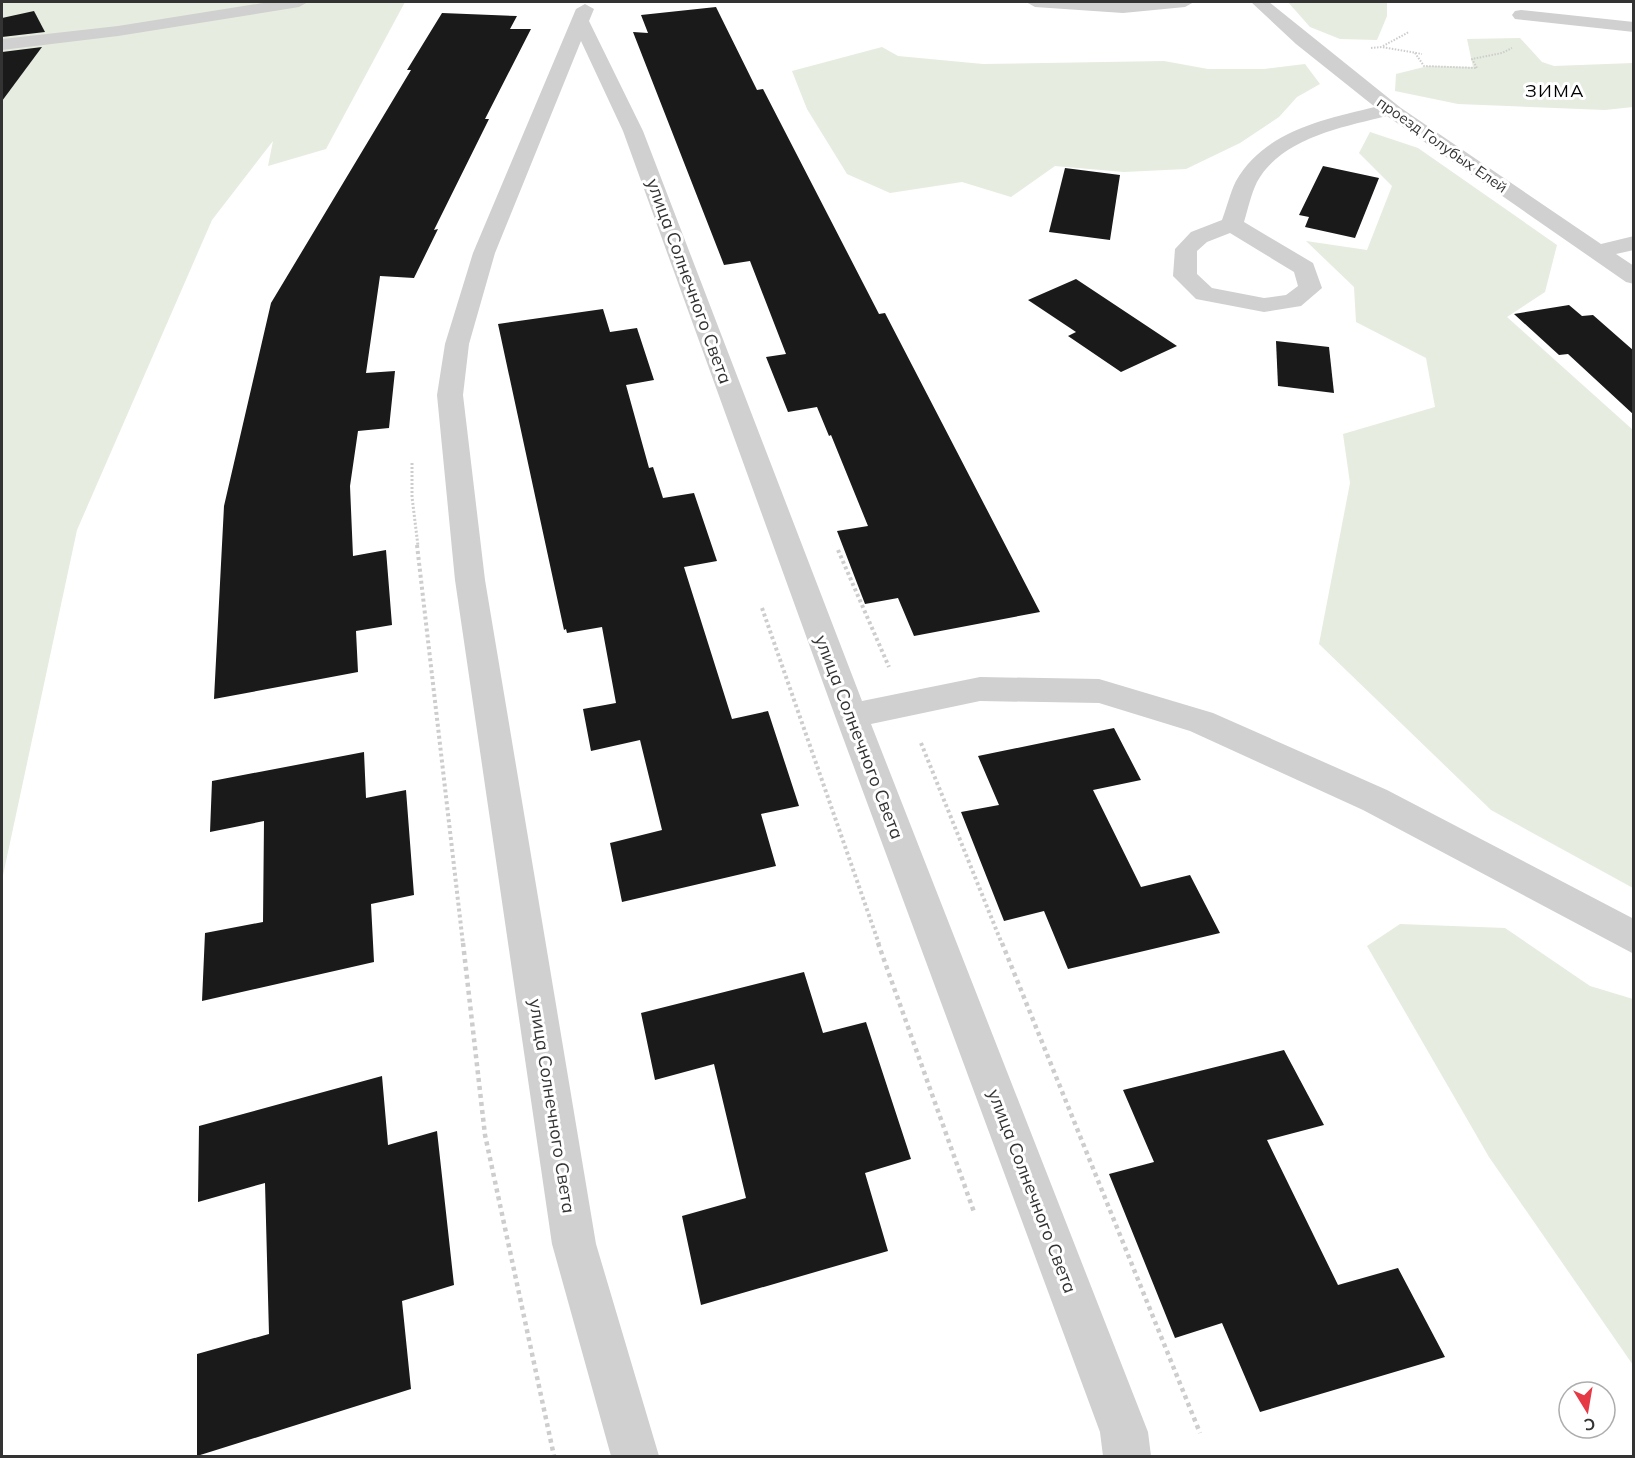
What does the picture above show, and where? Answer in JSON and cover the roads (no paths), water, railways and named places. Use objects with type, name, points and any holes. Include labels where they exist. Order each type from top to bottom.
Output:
[{"type":"street","points":[[2,45],[118,31],[299,2]]},
{"type":"street","points":[[1044,2],[1123,8],[1185,2]]},
{"type":"street","name":"проезд Голубых Елей","points":[[1259,2],[1306,45],[1389,109],[1634,277]]},
{"type":"street","name":"улица Солнечного Света","points":[[584,11],[633,131],[851,716],[1124,1432],[1127,1456]]},
{"type":"street","name":"улица Солнечного Света","points":[[584,11],[484,253],[456,344],[450,395],[470,580],[574,1244],[635,1456]]},
{"type":"street","points":[[1521,15],[1634,27]]},
{"type":"street","points":[[1232,224],[1266,247],[1305,268],[1310,288],[1293,301],[1264,305],[1204,294],[1185,276],[1186,249],[1199,237],[1232,224],[1250,177],[1279,148],[1318,128],[1389,109]]},
{"type":"street","points":[[1597,252],[1634,243]]},
{"type":"street","points":[[851,716],[980,689],[1099,691],[1201,722],[1375,800],[1634,938]]},
{"type":"district","name":"ЗИМА","points":[[1555,91]]}]
